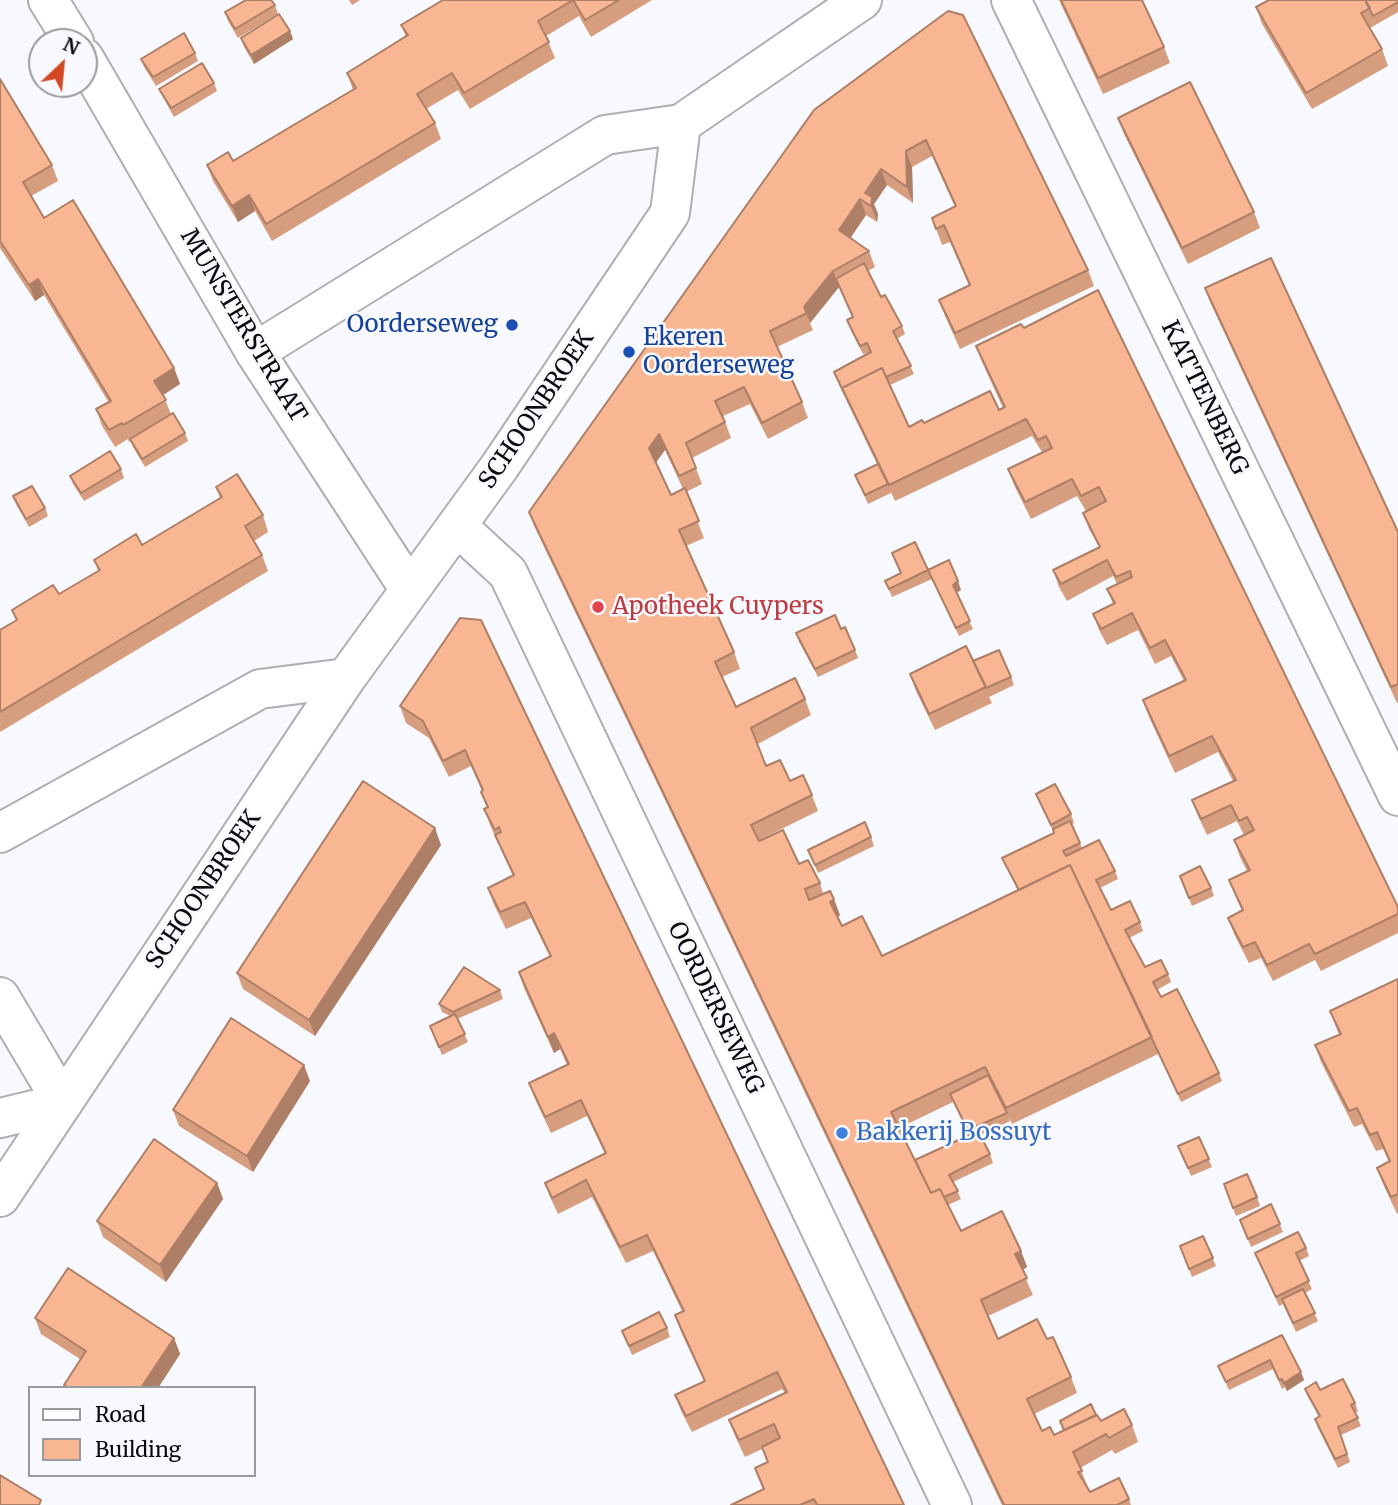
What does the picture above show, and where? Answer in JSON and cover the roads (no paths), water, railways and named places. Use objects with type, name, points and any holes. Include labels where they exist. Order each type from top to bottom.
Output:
[{"type":"street","points":[[48,0],[65,28]]},
{"type":"street","points":[[255,352],[606,135],[681,124],[862,0]]},
{"type":"street","name":"KATTENBERG","points":[[1011,0],[1398,796]]},
{"type":"street","name":"MUNSTERSTRAAT","points":[[98,82],[255,352],[410,590]]},
{"type":"street","name":"SCHOONBROEK","points":[[0,1197],[346,678],[457,526],[670,213],[681,124]]},
{"type":"street","name":"OORDERSEWEG","points":[[457,526],[508,573],[953,1505]]},
{"type":"street","points":[[0,833],[260,689],[346,678]]},
{"type":"street","points":[[0,997],[63,1103],[0,1118]]},
{"type":"place","name":"Oorderseweg","points":[[512,325]]},
{"type":"place","name":"Ekeren Oorderseweg","points":[[629,352]]},
{"type":"place","name":"Apotheek Cuypers","points":[[598,607]]},
{"type":"place","name":"Bakkerij Bossuyt","points":[[842,1133]]}]
